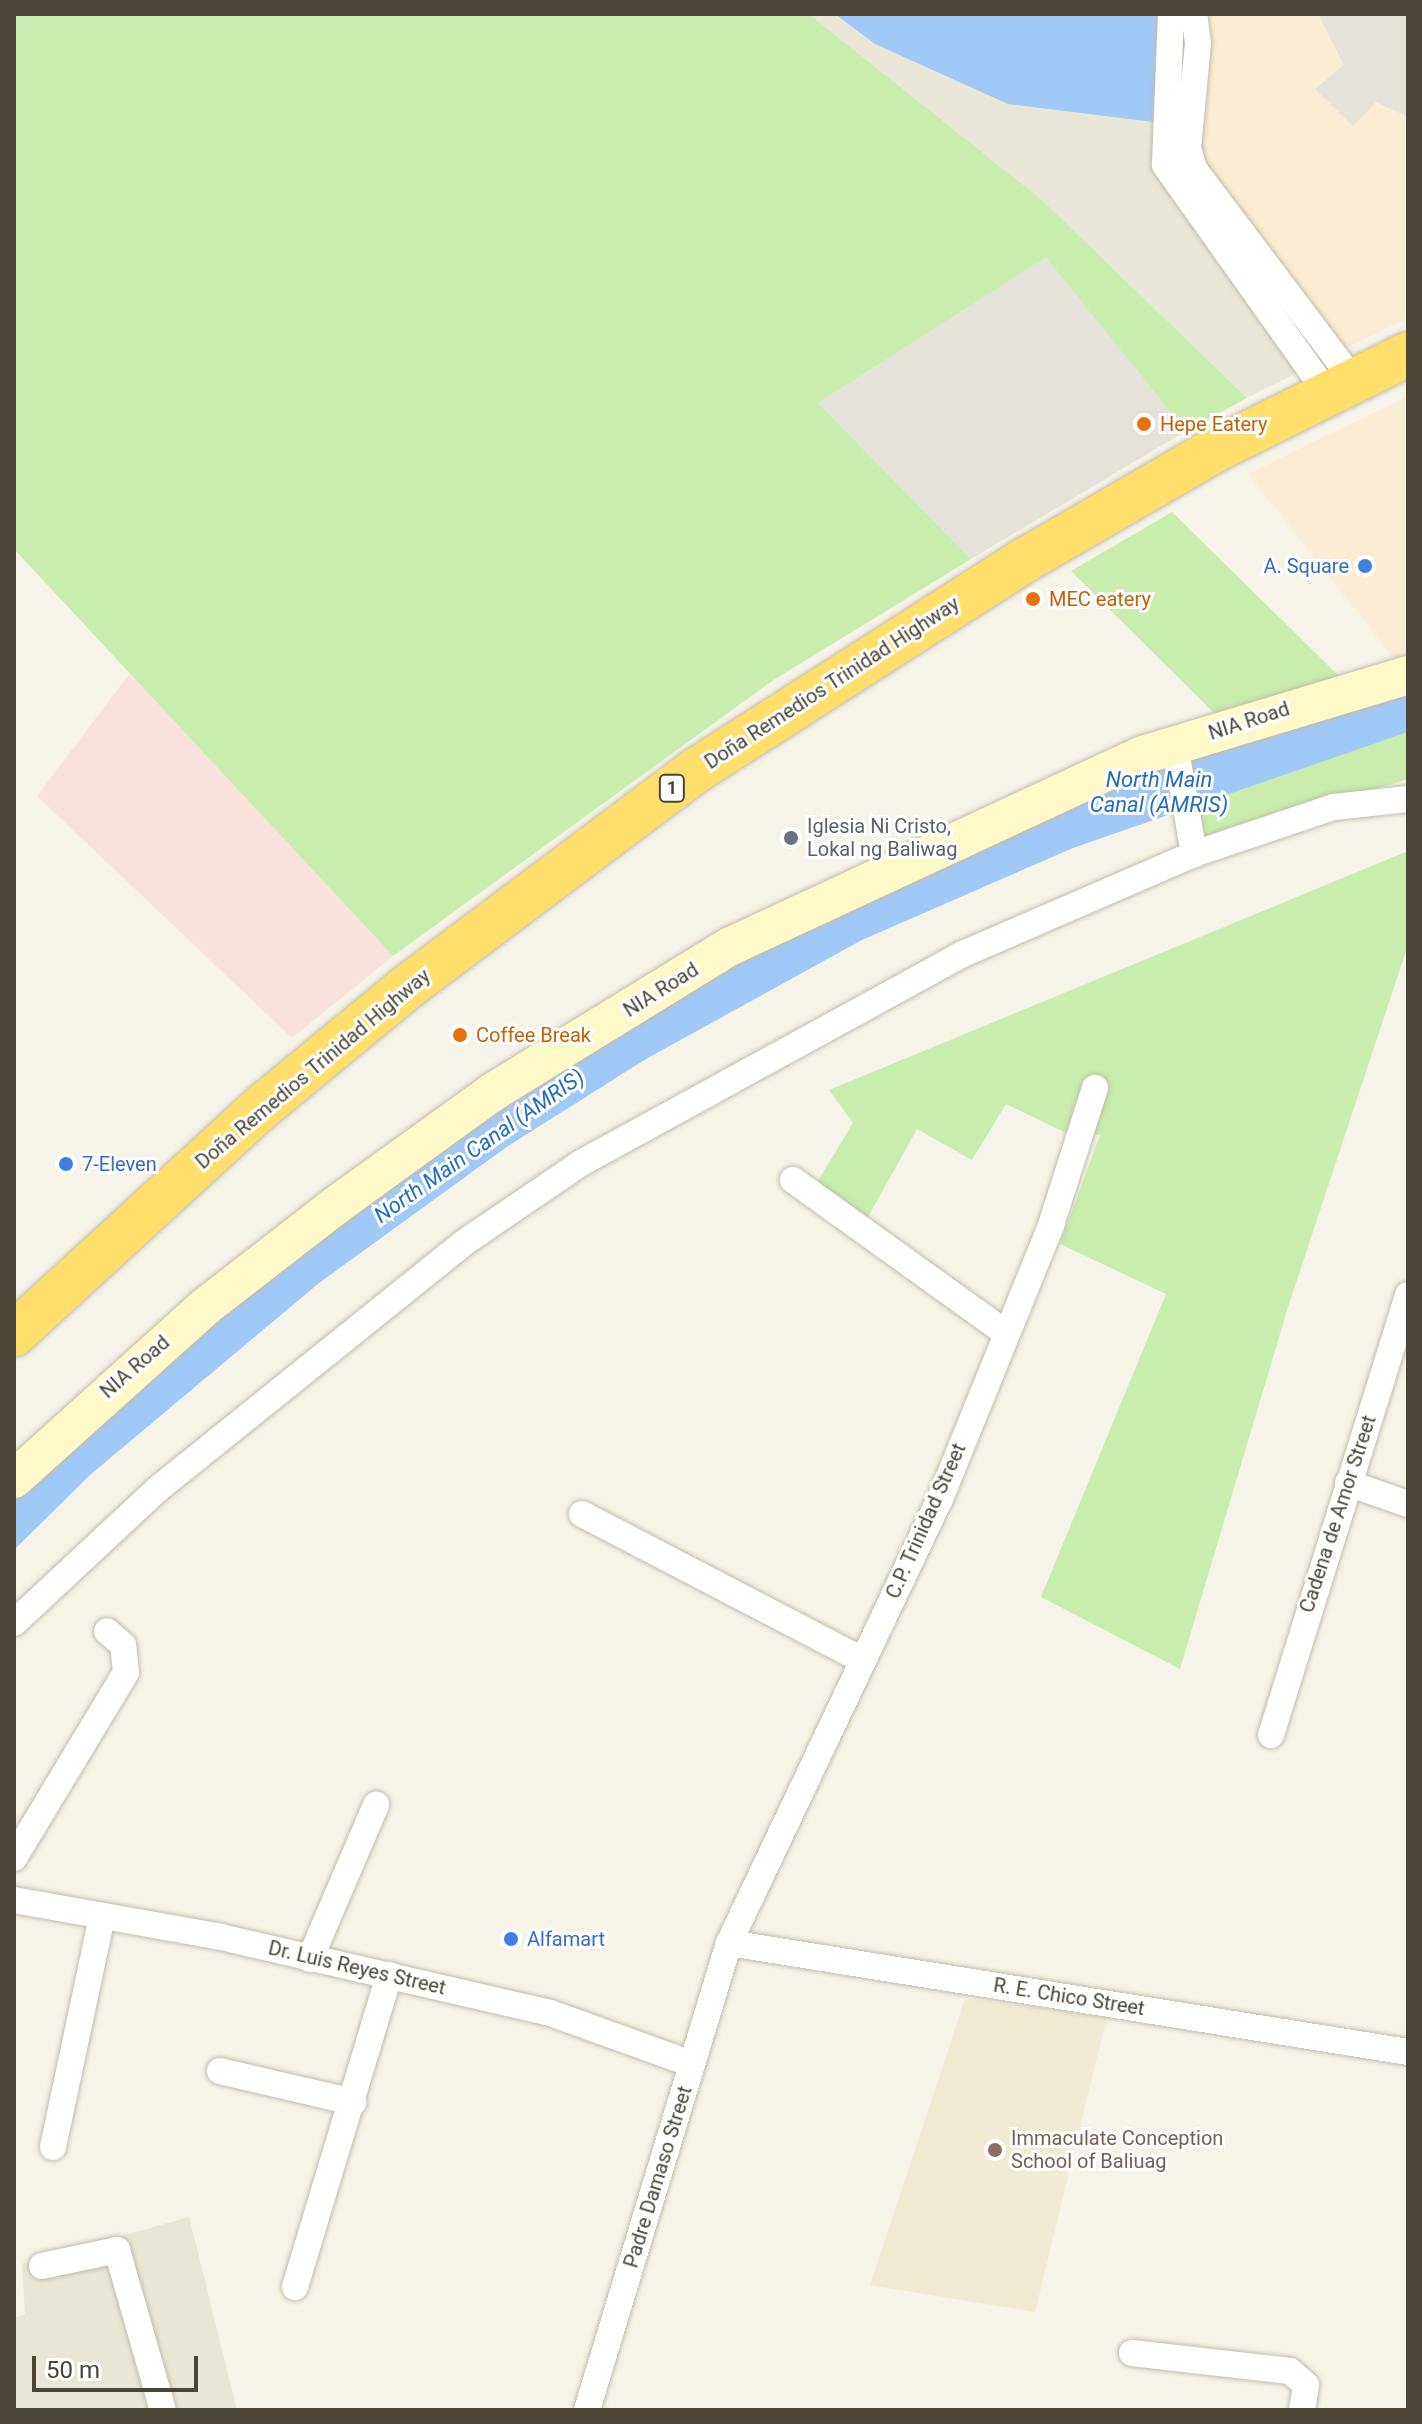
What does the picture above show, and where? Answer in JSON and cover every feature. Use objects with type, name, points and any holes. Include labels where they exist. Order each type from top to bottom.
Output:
[{"type":"highway","name":"Doña Remedios Trinidad Highway","points":[[14,1334],[252,1116],[406,988],[695,771],[1027,559],[1340,387],[1408,354]]},
{"type":"street","points":[[1171,14],[1165,165],[1340,387]]},
{"type":"street","points":[[1194,14],[1198,43],[1188,148],[1194,169],[1340,387]]},
{"type":"street","name":"NIA Road","points":[[14,1479],[205,1307],[493,1092],[729,947],[968,832],[1177,753],[1408,675]]},
{"type":"street","points":[[1177,753],[1194,854]]},
{"type":"street","points":[[14,1623],[159,1488],[462,1244],[581,1163],[963,954],[1194,854],[1334,807],[1408,799]]},
{"type":"street","name":"C.P. Trinidad Street","points":[[729,1943],[940,1499],[1051,1225],[1095,1088]]},
{"type":"street","points":[[793,1180],[1006,1333]]},
{"type":"street","name":"Cadena de Amor Street","points":[[1271,1735],[1408,1295]]},
{"type":"street","points":[[1348,1483],[1408,1504]]},
{"type":"street","points":[[582,1514],[862,1660]]},
{"type":"street","points":[[14,1858],[126,1672],[123,1645],[107,1631]]},
{"type":"street","points":[[310,1959],[376,1805]]},
{"type":"street","name":"Dr. Luis Reyes Street","points":[[14,1900],[389,1975],[550,2013],[692,2064]]},
{"type":"street","points":[[53,2147],[102,1917]]},
{"type":"street","name":"R. E. Chico Street","points":[[729,1943],[1408,2052]]},
{"type":"street","name":"Padre Damaso Street","points":[[587,2410],[729,1943]]},
{"type":"street","points":[[295,2287],[389,1975]]},
{"type":"street","points":[[220,2071],[353,2102]]},
{"type":"street","points":[[42,2266],[117,2250],[163,2410]]},
{"type":"street","points":[[1132,2353],[1290,2371],[1306,2385],[1302,2410]]},
{"type":"shaded area","points":[[809,14],[1208,14],[1199,124],[1342,350],[1247,398],[1041,199]]},
{"type":"shaded area","points":[[1208,14],[1318,14],[1344,65],[1315,89],[1376,101],[1408,117],[1408,318],[1342,350],[1208,164],[1199,124]]},
{"type":"shaded area","points":[[1318,14],[1408,14],[1408,117],[1376,102],[1353,126],[1315,89],[1344,65]]},
{"type":"shaded area","points":[[1047,256],[1186,431],[971,559],[818,403]]},
{"type":"shaded area","name":"A. Square","points":[[1408,396],[1408,658],[1397,662],[1248,474]]},
{"type":"shaded area","points":[[130,673],[393,956],[292,1038],[37,796]]},
{"type":"shaded area","name":"Immaculate Conception School of Baliuag","points":[[965,1999],[1107,2016],[1035,2312],[870,2285]]},
{"type":"shaded area","points":[[189,2217],[237,2410],[14,2410],[14,2318],[25,2314],[22,2264]]},
{"type":"green space","points":[[14,14],[809,14],[1041,199],[1247,398],[1186,431],[1046,257],[818,403],[971,559],[772,681],[393,956],[14,549]]},
{"type":"green space","points":[[1172,512],[1342,679],[1220,719],[1071,571]]},
{"type":"green space","points":[[1408,732],[1408,779],[1202,844],[1193,805]]},
{"type":"green space","points":[[1408,851],[1408,945],[1288,1307],[1180,1669],[1041,1597],[1166,1294],[1060,1244],[1100,1135],[1064,1132],[1006,1104],[972,1160],[917,1129],[868,1217],[816,1184],[853,1123],[829,1090]]},
{"type":"water","points":[[835,14],[1165,14],[1154,122],[1008,104],[875,44]]},
{"type":"water","name":"North Main Canal (AMRIS)","points":[[1408,690],[1408,732],[1073,848],[862,940],[646,1059],[508,1146],[319,1283],[90,1475],[14,1550],[14,1499],[186,1340],[542,1078],[723,966],[1157,767]]},
{"type":"place","name":"Hepe Eatery","points":[[1144,424]]},
{"type":"place","name":"A. Square","points":[[1365,566]]},
{"type":"place","name":"MEC eatery","points":[[1033,599]]},
{"type":"place","name":"Iglesia Ni Cristo, Lokal ng Baliwag","points":[[791,838]]},
{"type":"place","name":"Coffee Break","points":[[460,1035]]},
{"type":"place","name":"7-Eleven","points":[[66,1164]]},
{"type":"place","name":"Alfamart","points":[[511,1939]]},
{"type":"place","name":"Immaculate Conception School of Baliuag","points":[[995,2150]]}]
